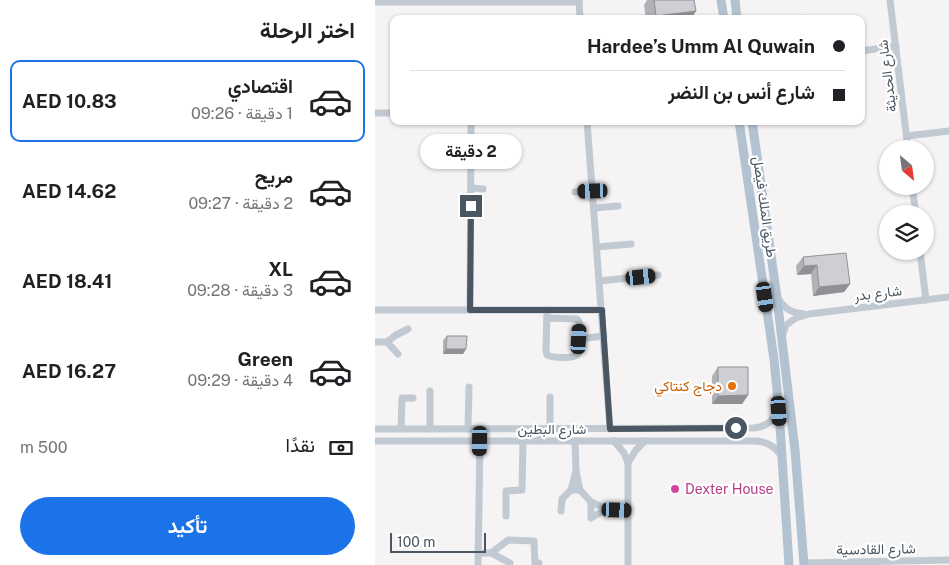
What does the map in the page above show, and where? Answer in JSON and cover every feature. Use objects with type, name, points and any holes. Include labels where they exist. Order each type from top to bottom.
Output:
[{"type":"main road","points":[[721,0],[723,15]]},
{"type":"main road","points":[[735,0],[737,15]]},
{"type":"main road","name":"طريق الملك فيصل","points":[[740,125],[774,359],[783,457],[789,565]]},
{"type":"main road","name":"طريق الملك فيصل","points":[[753,125],[782,338],[795,450],[804,564]]},
{"type":"street","name":"شارع الحديثة","points":[[890,0],[907,140]]},
{"type":"street","points":[[375,2],[579,1],[580,15]]},
{"type":"street","points":[[865,50],[896,46]]},
{"type":"street","points":[[375,113],[390,113]]},
{"type":"street","points":[[470,310],[471,125]]},
{"type":"street","points":[[587,125],[610,429]]},
{"type":"street","points":[[907,136],[949,131]]},
{"type":"street","points":[[471,188],[483,188]]},
{"type":"street","points":[[575,192],[593,191]]},
{"type":"street","points":[[594,208],[618,206]]},
{"type":"street","points":[[597,247],[631,244]]},
{"type":"street","points":[[921,260],[926,300]]},
{"type":"street","points":[[599,281],[658,275]]},
{"type":"street","name":"شارع بدر","points":[[782,338],[786,324],[796,318],[809,314],[949,297]]},
{"type":"street","name":"شارع بدر","points":[[777,298],[787,309],[795,313],[809,314]]},
{"type":"street","points":[[375,310],[602,310]]},
{"type":"street","points":[[547,310],[546,351],[547,355],[551,357],[577,356],[579,321],[577,319],[547,318]]},
{"type":"street","points":[[375,342],[387,342],[408,327]]},
{"type":"street","points":[[579,339],[604,336]]},
{"type":"street","points":[[387,342],[398,354]]},
{"type":"street","points":[[468,429],[469,387]]},
{"type":"street","points":[[430,391],[430,429]]},
{"type":"street","points":[[539,441],[541,435],[550,429],[549,397]]},
{"type":"street","points":[[401,429],[402,398],[413,398]]},
{"type":"street","name":"شارع البطين","points":[[375,429],[758,428],[770,422],[779,411]]},
{"type":"street","points":[[714,441],[719,434],[718,428]]},
{"type":"street","name":"شارع البطين","points":[[375,441],[756,441],[765,442],[776,449],[783,457]]},
{"type":"street","points":[[479,565],[480,441]]},
{"type":"street","points":[[506,516],[506,491],[522,490],[523,441]]},
{"type":"street","points":[[575,441],[576,471],[580,490],[591,502],[607,509],[628,510]]},
{"type":"street","points":[[614,441],[624,453],[628,463],[628,565]]},
{"type":"street","points":[[628,463],[635,450],[645,441]]},
{"type":"street","points":[[561,511],[561,499],[571,490],[576,471]]},
{"type":"street","points":[[571,490],[580,490]]},
{"type":"street","points":[[591,502],[591,518],[607,509]]},
{"type":"street","points":[[491,553],[508,540],[534,540],[535,563],[539,563]]},
{"type":"street","points":[[478,553],[491,553],[510,563]]},
{"type":"street","name":"شارع القادسية","points":[[804,564],[949,560]]},
{"type":"building","points":[[654,0],[694,0],[696,11],[656,15]]},
{"type":"building","points":[[846,253],[850,284],[819,287],[817,265],[804,266],[803,257]]},
{"type":"building","points":[[447,336],[467,336],[466,349],[446,349]]},
{"type":"building","points":[[718,367],[748,367],[748,395],[718,396]]},
{"type":"place","name":"دجاج كنتاكي","points":[[732,386]]},
{"type":"place","name":"Dexter House","points":[[675,489]]},
{"type":"route","points":[[471,206],[470,310],[602,310],[610,429],[736,428]]}]
